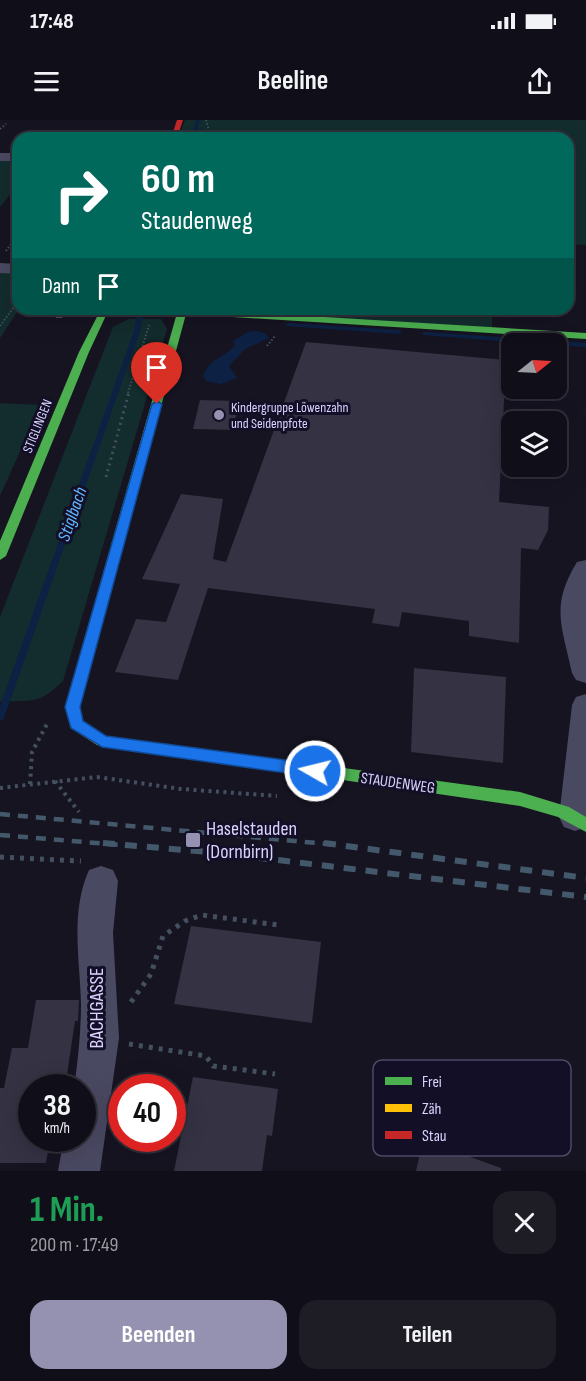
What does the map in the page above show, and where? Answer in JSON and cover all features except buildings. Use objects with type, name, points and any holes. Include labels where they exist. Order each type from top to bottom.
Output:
[{"type":"street","name":"STIGLINGEN","points":[[0,556],[84,352],[102,315]]},
{"type":"street","points":[[72,707],[181,315]]},
{"type":"street","points":[[232,315],[586,336]]},
{"type":"street","points":[[586,567],[573,594],[572,612],[586,673]]},
{"type":"street","name":"STAUDENWEG","points":[[72,707],[76,724],[102,741],[520,799],[580,821],[586,705]]},
{"type":"street","name":"BACHGASSE","points":[[79,1171],[99,1030],[93,890]]},
{"type":"path","points":[[0,129],[6,124]]},
{"type":"path","points":[[2,261],[12,244]]},
{"type":"path","points":[[0,326],[12,310]]},
{"type":"path","points":[[30,784],[28,772],[32,749],[45,725],[58,712],[72,707]]},
{"type":"path","points":[[0,788],[97,777],[181,789],[288,797]]},
{"type":"path","points":[[55,781],[80,812]]},
{"type":"path","points":[[0,857],[93,890]]},
{"type":"path","points":[[99,1030],[129,1006],[151,974],[163,936],[184,921],[202,915],[278,925]]},
{"type":"path","points":[[99,1030],[206,1056],[213,1066],[274,1074]]},
{"type":"green space","points":[[185,120],[586,120],[586,245],[574,244],[574,132],[180,132]]},
{"type":"green space","points":[[0,159],[12,159],[12,192],[0,207]]},
{"type":"green space","points":[[0,271],[12,271],[12,315],[15,315],[0,338]]},
{"type":"green space","points":[[254,315],[492,315],[492,329]]},
{"type":"green space","points":[[129,319],[161,319],[167,329],[63,681],[48,694],[34,700],[0,701],[0,617],[113,327]]},
{"type":"green space","points":[[0,403],[41,405],[0,496]]},
{"type":"water","points":[[257,331],[266,334],[269,338],[245,349],[229,366],[237,378],[221,384],[206,381],[203,376],[206,370],[214,361],[232,349],[235,345],[233,341],[248,332]]},
{"type":"waterway","name":"Stiglbach","points":[[195,132],[198,120]]},
{"type":"waterway","name":"Stiglbach","points":[[0,718],[137,331],[140,315]]},
{"type":"waterway","points":[[288,325],[399,332]]},
{"type":"waterway","points":[[425,334],[586,345]]},
{"type":"railway","points":[[0,814],[338,845]]},
{"type":"railway","points":[[0,835],[121,845]]},
{"type":"railway","points":[[103,843],[219,853],[586,897]]},
{"type":"railway","points":[[324,843],[586,878]]},
{"type":"traffic: fast","points":[[0,556],[84,352],[102,315]]},
{"type":"traffic: fast","points":[[84,665],[181,315]]},
{"type":"traffic: fast","points":[[247,315],[586,336]]},
{"type":"traffic: fast","points":[[322,771],[520,799],[563,812],[586,825]]},
{"type":"traffic: slow","points":[[84,665],[72,707],[76,724],[102,741],[322,771]]},
{"type":"traffic: jam","points":[[176,132],[180,120]]},
{"type":"place","name":"Kindergruppe Löwenzahn und Seidenpfote","points":[[219,415]]},
{"type":"place","name":"Haselstauden (Dornbirn)","points":[[193,840]]},
{"type":"route","points":[[157,404],[72,707],[76,724],[89,735],[102,741],[315,771]]}]
